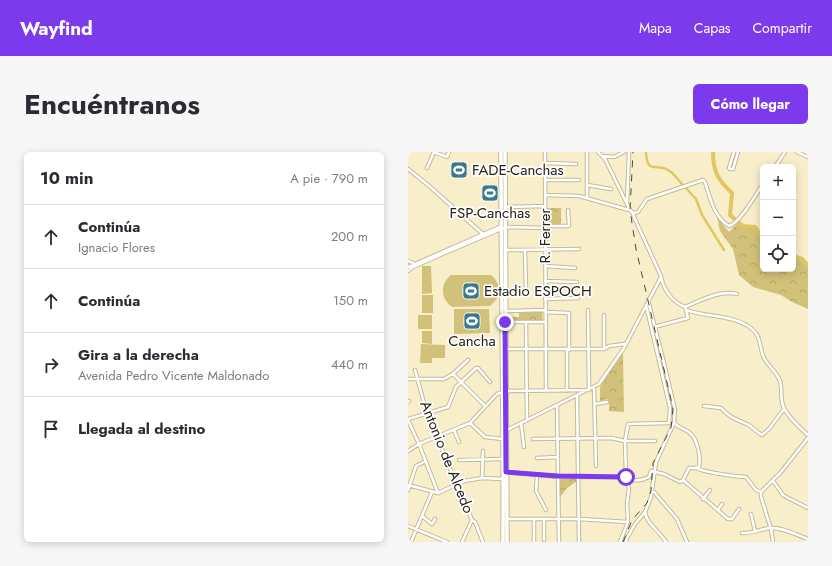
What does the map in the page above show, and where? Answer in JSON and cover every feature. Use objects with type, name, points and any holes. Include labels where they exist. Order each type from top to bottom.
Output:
[{"type":"main road","points":[[501,152],[507,542]]},
{"type":"main road","points":[[503,542],[505,250],[503,227],[505,207],[505,152]]},
{"type":"street","points":[[427,168],[434,152],[447,157],[449,152]]},
{"type":"street","name":"R. Ferrer","points":[[545,152],[546,391]]},
{"type":"street","points":[[587,152],[587,198]]},
{"type":"street","points":[[598,152],[602,156],[627,205],[633,213],[667,293],[686,309],[735,321],[746,325],[756,333],[764,357],[779,380],[784,409],[808,437],[781,472],[761,492]]},
{"type":"street","points":[[602,156],[614,157],[624,152]]},
{"type":"street","points":[[627,205],[629,152]]},
{"type":"street","points":[[734,152],[729,168],[730,170],[733,168],[738,152]]},
{"type":"street","points":[[777,164],[785,152]]},
{"type":"street","points":[[797,152],[808,157]]},
{"type":"street","points":[[545,163],[576,164]]},
{"type":"street","points":[[408,170],[428,185],[485,235]]},
{"type":"street","points":[[545,180],[578,180]]},
{"type":"street","points":[[633,213],[638,212],[647,199],[702,180],[705,182],[716,213],[729,226],[735,223],[740,217],[760,188]]},
{"type":"street","points":[[587,185],[611,189]]},
{"type":"street","points":[[621,193],[627,191]]},
{"type":"street","points":[[545,195],[579,196],[630,210]]},
{"type":"street","points":[[505,207],[545,206]]},
{"type":"street","points":[[408,271],[410,266],[503,227],[569,226],[568,210]]},
{"type":"street","points":[[505,250],[579,249]]},
{"type":"street","points":[[525,250],[526,290]]},
{"type":"street","points":[[408,261],[416,264]]},
{"type":"street","points":[[545,266],[576,268]]},
{"type":"street","points":[[506,430],[594,388],[599,384],[626,344],[661,276]]},
{"type":"street","points":[[545,281],[577,282]]},
{"type":"street","points":[[686,309],[700,300],[721,294],[737,294]]},
{"type":"street","points":[[545,299],[578,298]]},
{"type":"street","points":[[620,542],[628,522],[627,504],[630,489],[626,477],[625,440],[628,424],[669,423],[670,408],[648,300]]},
{"type":"street","points":[[626,542],[635,524],[645,512],[653,491],[656,462],[674,423],[675,410],[663,359],[646,305]]},
{"type":"street","points":[[653,327],[688,318],[686,309]]},
{"type":"street","points":[[588,310],[589,390]]},
{"type":"street","points":[[505,311],[545,311],[570,313],[567,391]]},
{"type":"street","points":[[604,315],[604,349]]},
{"type":"street","points":[[505,322],[546,322]]},
{"type":"street","points":[[526,322],[527,420]]},
{"type":"street","points":[[505,349],[588,350],[604,349],[609,346],[626,344]]},
{"type":"street","points":[[659,360],[663,359]]},
{"type":"street","points":[[408,379],[444,379],[453,374],[468,360]]},
{"type":"street","points":[[438,493],[408,420],[448,407],[454,390],[477,368],[490,382]]},
{"type":"street","name":"Antonio de Alcedo","points":[[415,370],[427,414],[436,437],[483,542]]},
{"type":"street","points":[[453,374],[486,406]]},
{"type":"street","points":[[594,388],[596,466]]},
{"type":"street","points":[[408,451],[419,444],[470,423],[497,394],[526,391],[589,390]]},
{"type":"street","points":[[577,396],[579,542]]},
{"type":"street","points":[[595,404],[607,402]]},
{"type":"street","points":[[557,406],[559,542]]},
{"type":"street","points":[[704,406],[721,408],[733,419],[748,425],[762,435],[769,429],[784,409]]},
{"type":"street","points":[[470,423],[485,436],[504,439]]},
{"type":"street","points":[[521,423],[524,447]]},
{"type":"street","points":[[674,423],[679,428],[692,435],[699,454],[699,464],[697,468]]},
{"type":"street","points":[[454,430],[459,442]]},
{"type":"street","points":[[533,438],[611,438],[655,441]]},
{"type":"street","points":[[482,451],[482,478]]},
{"type":"street","points":[[536,458],[558,457]]},
{"type":"street","points":[[459,460],[504,459]]},
{"type":"street","points":[[408,490],[416,466],[426,461]]},
{"type":"street","points":[[506,472],[558,476],[626,477],[635,481],[640,481],[649,477],[651,471],[664,474],[678,482],[683,480],[689,468],[697,468],[700,470],[731,476],[746,477],[756,490],[761,492]]},
{"type":"street","points":[[537,475],[536,490],[546,510]]},
{"type":"street","points":[[409,486],[438,493],[464,481],[482,478],[504,478]]},
{"type":"street","points":[[683,480],[703,499],[731,520],[739,509]]},
{"type":"street","points":[[773,481],[783,495],[808,508]]},
{"type":"street","points":[[703,499],[710,490]]},
{"type":"street","points":[[653,491],[677,519],[687,542]]},
{"type":"street","points":[[411,542],[432,492]]},
{"type":"street","points":[[761,492],[761,497],[771,528],[773,542]]},
{"type":"street","points":[[718,510],[722,504]]},
{"type":"street","points":[[645,512],[648,522],[661,534],[666,542]]},
{"type":"street","points":[[751,514],[755,531]]},
{"type":"street","points":[[422,516],[432,524],[435,519]]},
{"type":"street","points":[[507,519],[579,519],[628,522]]},
{"type":"street","points":[[534,519],[534,542]]},
{"type":"street","points":[[544,519],[544,540]]},
{"type":"street","points":[[462,542],[472,520]]},
{"type":"street","points":[[408,526],[446,542]]},
{"type":"street","points":[[742,533],[771,528],[808,539]]},
{"type":"green space","points":[[547,208],[561,208],[561,225],[547,224]]},
{"type":"green space","points":[[717,217],[729,232],[739,222],[743,227],[755,227],[760,236],[760,272],[796,272],[796,259],[808,267],[808,309],[781,295],[753,287],[739,275],[733,249],[720,231]]},
{"type":"green space","points":[[422,266],[431,266],[432,293],[422,294]]},
{"type":"green space","name":"Estadio ESPOCH","points":[[451,275],[491,275],[499,286],[497,299],[490,306],[452,307],[445,299],[443,291],[443,287],[447,279]]},
{"type":"green space","points":[[422,295],[433,295],[433,313],[422,313]]},
{"type":"green space","name":"Cancha","points":[[454,309],[489,309],[490,333],[454,334]]},
{"type":"green space","points":[[542,310],[543,323],[509,323],[509,317],[519,317],[519,311]]},
{"type":"green space","points":[[418,315],[432,315],[432,329],[418,329]]},
{"type":"green space","points":[[422,331],[432,331],[432,344],[422,343]]},
{"type":"green space","points":[[421,344],[445,345],[445,358],[432,358],[432,363],[420,363]]},
{"type":"green space","points":[[623,352],[624,412],[609,411],[609,401],[607,399],[600,401],[600,387]]},
{"type":"green space","points":[[577,478],[577,481],[567,488],[560,497],[560,479]]},
{"type":"waterway","points":[[646,152],[648,164],[650,166],[664,168],[670,171],[682,184]]},
{"type":"waterway","points":[[713,152],[714,165],[717,175],[732,193],[730,215],[743,226],[755,227],[762,236]]},
{"type":"waterway","points":[[685,187],[696,199],[702,215],[724,250]]},
{"type":"waterway","points":[[796,257],[802,259],[808,265]]},
{"type":"railway","points":[[623,542],[632,520],[647,503],[651,491],[653,463],[671,428],[673,408],[636,249],[630,210],[633,152]]},
{"type":"place","name":"FADE-Canchas","points":[[459,170]]},
{"type":"place","name":"FSP-Canchas","points":[[490,193]]},
{"type":"place","name":"Estadio ESPOCH","points":[[471,291]]},
{"type":"place","name":"Cancha","points":[[472,321]]},
{"type":"route","points":[[505,322],[506,472],[558,476],[626,477]]}]
